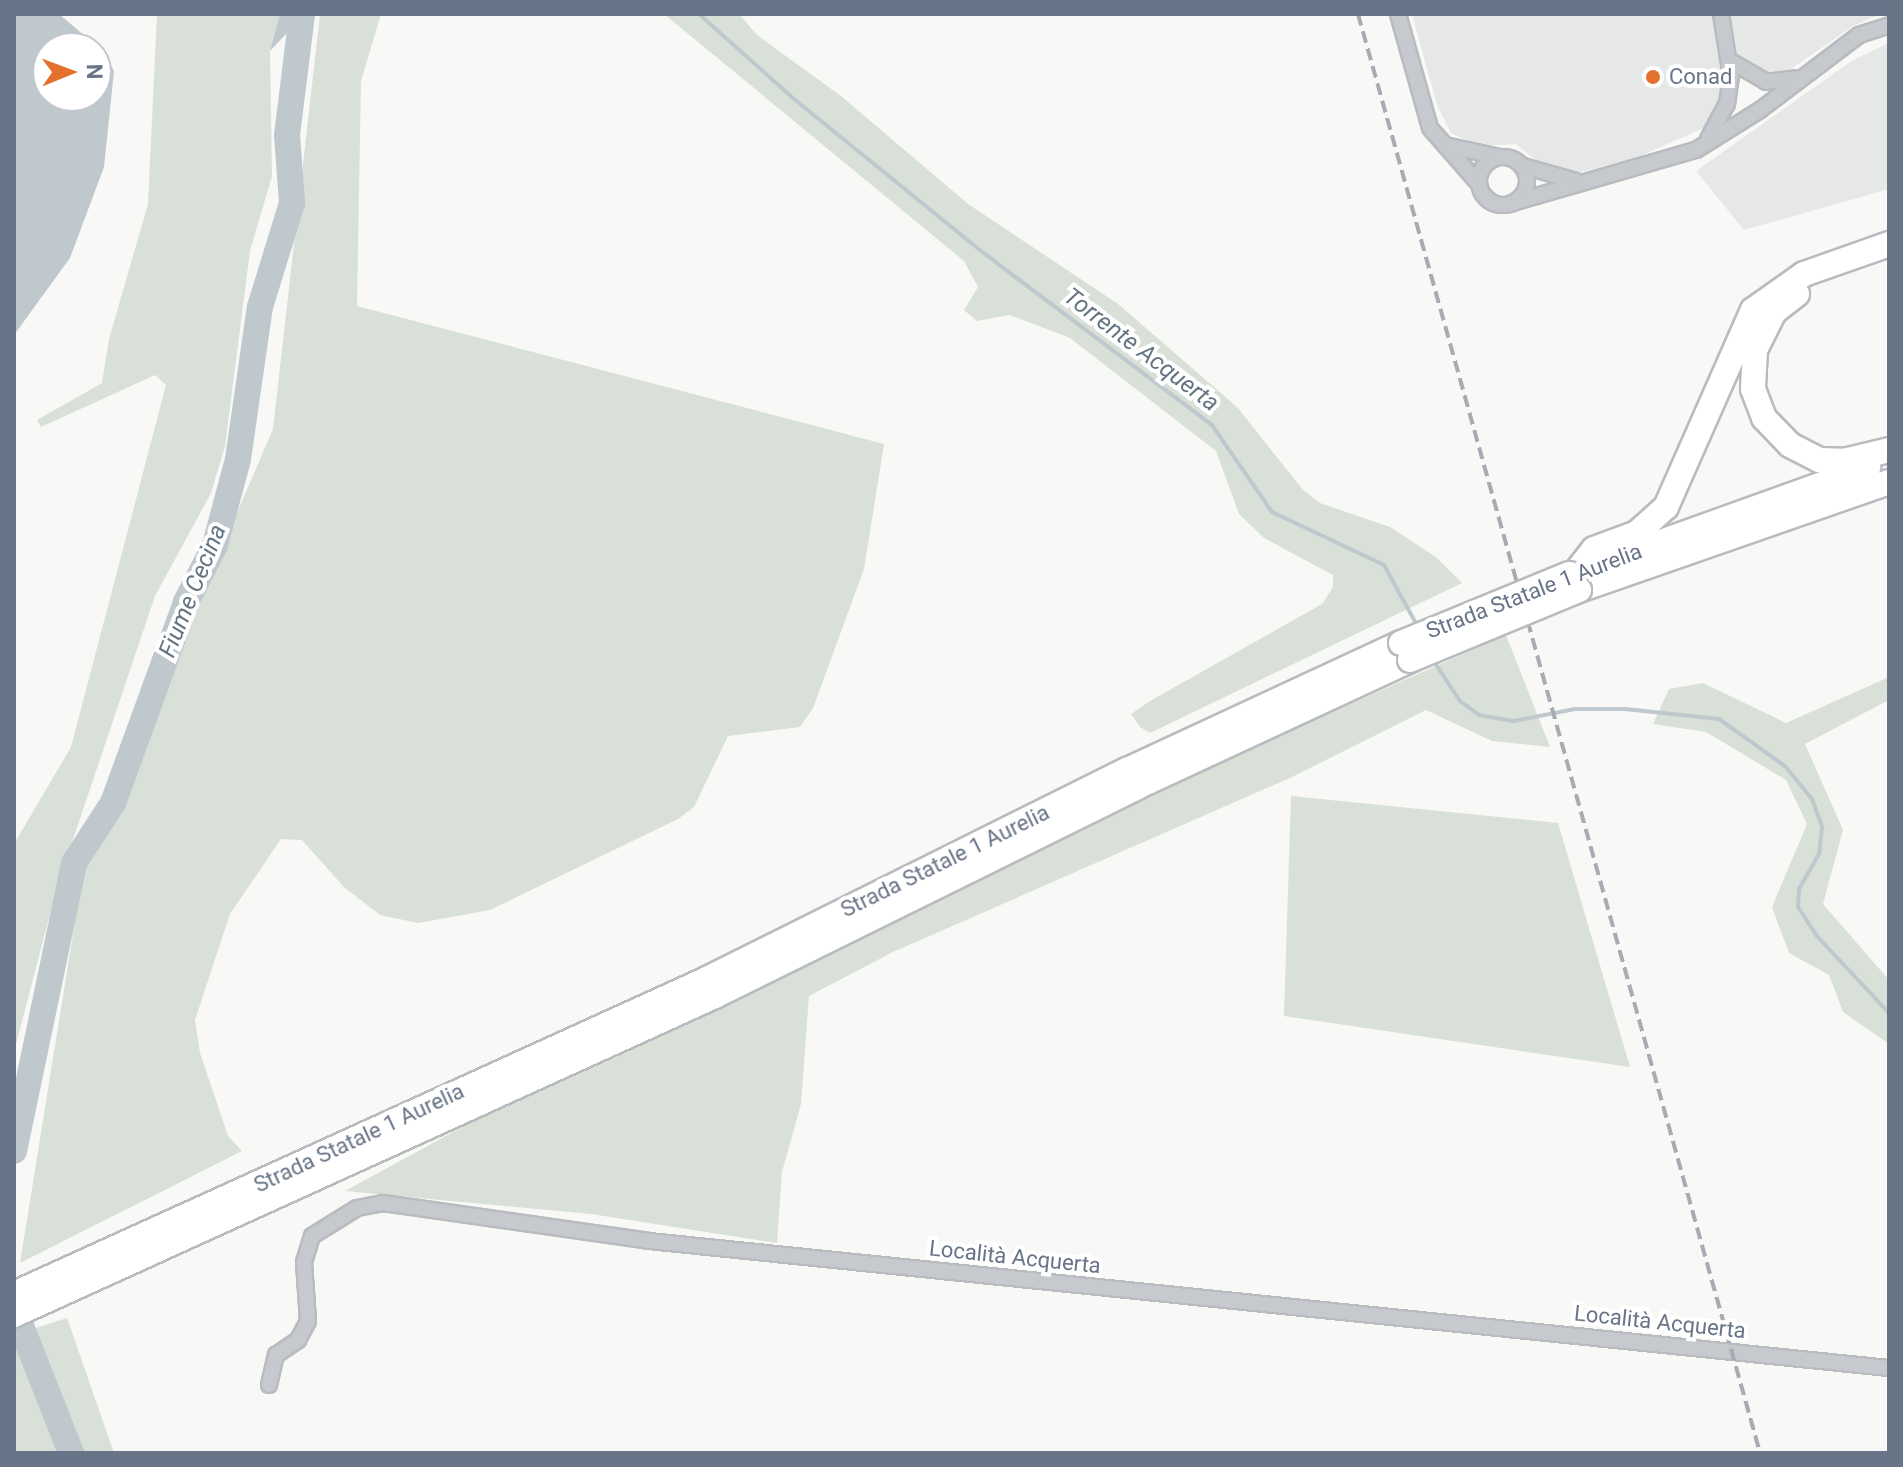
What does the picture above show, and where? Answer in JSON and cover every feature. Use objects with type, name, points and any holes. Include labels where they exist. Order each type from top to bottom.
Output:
[{"type":"highway","points":[[1575,579],[1594,549],[1637,533],[1666,507],[1753,310],[1787,282],[1889,244]]},
{"type":"highway","points":[[1889,260],[1809,287],[1781,305],[1762,330],[1752,371],[1764,418],[1799,451],[1832,461],[1889,450]]},
{"type":"highway","name":"Strada Statale 1 Aurelia","points":[[14,1315],[707,979],[1406,651],[1575,579],[1889,460]]},
{"type":"highway","name":"Strada Statale 1 Aurelia","points":[[1575,579],[1889,482]]},
{"type":"highway","name":"Strada Statale 1 Aurelia","points":[[14,1294],[193,1227]]},
{"type":"street","points":[[1398,14],[1430,128],[1494,203],[1512,203],[1593,181],[1706,143],[1859,35],[1889,25]]},
{"type":"street","points":[[1706,143],[1727,104],[1732,62],[1721,14]]},
{"type":"street","points":[[1732,62],[1766,82],[1805,76]]},
{"type":"street","points":[[1445,145],[1500,157],[1562,181],[1593,181]]},
{"type":"street","points":[[1479,184],[1484,166],[1500,157]]},
{"type":"street","points":[[1512,203],[1526,190],[1523,166]]},
{"type":"street","name":"Località Acquerta","points":[[269,1385],[276,1355],[298,1340],[308,1321],[304,1262],[312,1236],[357,1208],[383,1203],[664,1243],[1889,1368]]},
{"type":"shaded area","points":[[14,14],[59,14],[80,32],[32,32],[32,112],[110,112],[104,167],[70,258],[14,335]]},
{"type":"shaded area","points":[[157,14],[280,14],[270,51],[272,176],[250,251],[225,446],[211,493],[155,596],[57,887],[14,1052],[14,844],[71,747],[166,385],[155,375],[41,427],[37,420],[102,383],[109,339],[148,204]]},
{"type":"shaded area","points":[[280,14],[305,14],[270,51]]},
{"type":"shaded area","points":[[320,14],[381,14],[361,81],[357,306],[884,444],[864,569],[813,708],[800,727],[728,736],[694,807],[678,819],[490,910],[418,923],[380,915],[344,887],[302,840],[281,839],[230,914],[195,1020],[200,1053],[228,1136],[242,1151],[20,1263],[83,872],[273,429]]},
{"type":"shaded area","points":[[664,14],[739,14],[757,35],[841,96],[968,204],[1118,304],[1237,407],[1303,490],[1320,503],[1390,527],[1436,557],[1462,583],[1150,733],[1140,727],[1131,714],[1150,701],[1322,604],[1333,587],[1333,575],[1264,538],[1239,514],[1216,451],[1070,338],[1010,315],[977,321],[964,310],[978,287],[964,261]]},
{"type":"shaded area","points":[[1412,14],[1881,14],[1853,26],[1781,76],[1769,78],[1742,62],[1725,80],[1723,97],[1706,127],[1638,157],[1573,174],[1550,172],[1516,144],[1479,146],[1451,133],[1437,105]]},
{"type":"shaded area","points":[[1889,43],[1889,189],[1744,230],[1696,171],[1853,60]]},
{"type":"shaded area","points":[[1506,635],[1550,747],[1492,741],[1426,710],[1292,777],[893,952],[809,996],[801,1104],[782,1172],[777,1243],[591,1214],[345,1191],[466,1125],[630,1051],[1249,749]]},
{"type":"shaded area","points":[[1889,677],[1889,700],[1805,744],[1843,830],[1823,904],[1889,980],[1889,1044],[1843,1012],[1829,975],[1789,953],[1772,907],[1807,824],[1786,780],[1706,732],[1653,724],[1669,689],[1703,683],[1786,723]]},
{"type":"shaded area","points":[[1291,796],[1558,823],[1630,1067],[1284,1016]]},
{"type":"shaded area","points":[[67,1318],[114,1453],[14,1453],[14,1335]]},
{"type":"waterway","name":"Fiume Cecina","points":[[14,1151],[74,863],[113,803],[186,602],[215,545],[238,459],[260,307],[292,203],[287,135],[302,14]]},
{"type":"waterway","name":"Torrente Acquerta","points":[[699,14],[794,99],[981,251],[1212,425],[1272,512],[1384,565],[1418,627]]},
{"type":"waterway","name":"Torrente Acquerta","points":[[1433,660],[1460,701],[1479,715],[1514,721],[1575,709],[1625,709],[1719,719],[1785,766],[1812,799],[1822,827],[1819,854],[1799,889],[1798,907],[1816,935],[1889,1013]]},
{"type":"waterway","name":"Fiume Cecina","points":[[14,1308],[71,1453]]},
{"type":"railway","points":[[1358,14],[1760,1453]]},
{"type":"place","name":"Conad","points":[[1653,77]]}]
